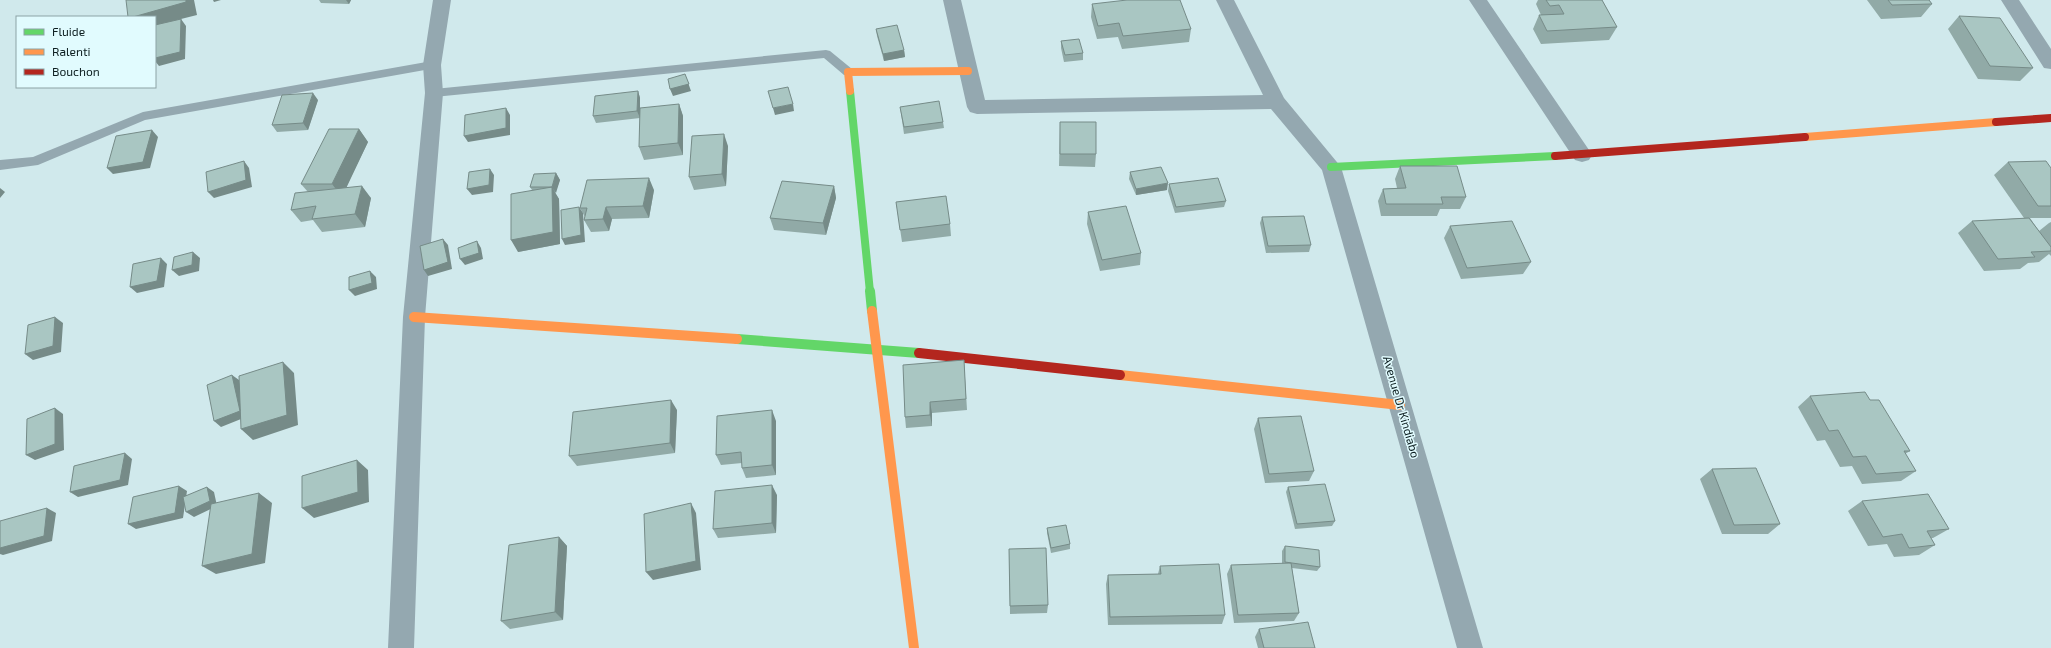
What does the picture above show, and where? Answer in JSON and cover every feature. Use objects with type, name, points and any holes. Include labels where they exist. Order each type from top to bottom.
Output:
[{"type":"street","points":[[402,648],[414,317],[434,93],[432,65],[442,0]]},
{"type":"street","points":[[952,0],[977,107],[1276,102]]},
{"type":"street","points":[[1225,0],[1276,102],[1331,167],[1582,155],[2051,118]]},
{"type":"street","points":[[1478,0],[1582,155]]},
{"type":"street","points":[[2010,0],[2051,63]]},
{"type":"street","points":[[914,648],[876,348],[848,72],[968,71]]},
{"type":"street","name":"Avenue Dr Kindiabo","points":[[1331,167],[1470,648]]},
{"type":"street","points":[[414,317],[876,348],[1400,405]]},
{"type":"lane","points":[[434,93],[826,54],[848,72]]},
{"type":"lane","points":[[0,165],[34,162],[143,116],[432,65]]},
{"type":"building","points":[[126,0],[186,0],[186,2],[137,16],[128,16]]},
{"type":"building","points":[[1127,0],[1180,0],[1191,29],[1123,36],[1119,23],[1098,26],[1092,4]]},
{"type":"building","points":[[1546,0],[1602,0],[1617,27],[1547,31],[1539,15],[1564,14],[1559,5],[1550,6]]},
{"type":"building","points":[[1888,0],[1929,0],[1932,4],[1892,5]]},
{"type":"building","points":[[1959,16],[2000,18],[2033,68],[1990,66]]},
{"type":"building","points":[[181,19],[180,52],[156,58],[156,25]]},
{"type":"building","points":[[897,25],[904,50],[883,54],[876,29]]},
{"type":"building","points":[[1079,39],[1083,53],[1065,55],[1061,41]]},
{"type":"building","points":[[685,74],[689,84],[670,89],[668,79]]},
{"type":"building","points":[[788,87],[793,104],[773,108],[768,91]]},
{"type":"building","points":[[638,91],[637,111],[593,116],[595,96]]},
{"type":"building","points":[[313,93],[303,123],[272,125],[282,95]]},
{"type":"building","points":[[939,101],[943,122],[904,127],[900,107]]},
{"type":"building","points":[[679,104],[678,143],[639,147],[640,108]]},
{"type":"building","points":[[506,108],[506,128],[464,136],[465,115]]},
{"type":"building","points":[[1060,122],[1096,122],[1096,154],[1060,154]]},
{"type":"building","points":[[329,129],[359,129],[332,184],[301,184]]},
{"type":"building","points":[[152,130],[143,162],[107,168],[116,136]]},
{"type":"building","points":[[724,134],[722,174],[689,177],[692,136]]},
{"type":"building","points":[[244,161],[246,180],[208,192],[206,172]]},
{"type":"building","points":[[2046,161],[2051,168],[2051,206],[2038,206],[2008,162]]},
{"type":"building","points":[[1400,166],[1457,166],[1466,197],[1441,197],[1443,204],[1386,204],[1383,189],[1406,188]]},
{"type":"building","points":[[1161,167],[1168,183],[1136,189],[1130,172]]},
{"type":"building","points":[[490,169],[489,185],[467,189],[469,172]]},
{"type":"building","points":[[556,173],[552,187],[530,187],[534,174]]},
{"type":"building","points":[[649,178],[643,206],[606,207],[603,219],[584,220],[587,208],[580,208],[587,180]]},
{"type":"building","points":[[1218,178],[1226,201],[1176,207],[1169,184]]},
{"type":"building","points":[[782,181],[834,186],[823,223],[770,218]]},
{"type":"building","points":[[362,186],[355,214],[312,219],[316,206],[291,210],[295,193]]},
{"type":"building","points":[[552,187],[553,232],[511,240],[511,194]]},
{"type":"building","points":[[946,196],[950,224],[900,230],[896,202]]},
{"type":"building","points":[[1126,206],[1141,253],[1102,260],[1088,212]]},
{"type":"building","points":[[579,207],[581,235],[562,239],[561,210]]},
{"type":"building","points":[[1304,216],[1311,245],[1268,246],[1262,217]]},
{"type":"building","points":[[2029,218],[2051,247],[2051,251],[2031,252],[2035,257],[1998,259],[1972,221]]},
{"type":"building","points":[[1512,221],[1531,262],[1467,268],[1450,226]]},
{"type":"building","points":[[443,239],[448,262],[424,270],[420,246]]},
{"type":"building","points":[[477,241],[479,253],[460,259],[458,248]]},
{"type":"building","points":[[193,252],[192,265],[172,270],[174,257]]},
{"type":"building","points":[[161,258],[157,281],[130,287],[133,264]]},
{"type":"building","points":[[370,271],[372,283],[349,290],[349,277]]},
{"type":"building","points":[[55,317],[53,346],[25,354],[28,325]]},
{"type":"building","points":[[964,360],[966,399],[930,402],[930,415],[905,417],[903,365]]},
{"type":"building","points":[[283,362],[287,415],[241,429],[239,376]]},
{"type":"building","points":[[232,375],[240,411],[214,421],[207,385]]},
{"type":"building","points":[[1865,392],[1870,400],[1879,400],[1910,451],[1904,451],[1916,471],[1876,474],[1866,456],[1853,457],[1838,430],[1829,431],[1810,396]]},
{"type":"building","points":[[671,400],[670,443],[569,456],[573,412]]},
{"type":"building","points":[[55,408],[55,444],[26,455],[27,419]]},
{"type":"building","points":[[772,410],[772,465],[742,468],[741,452],[716,455],[717,416]]},
{"type":"building","points":[[1301,416],[1314,471],[1269,474],[1258,418]]},
{"type":"building","points":[[125,453],[120,480],[70,492],[74,466]]},
{"type":"building","points":[[357,460],[358,492],[302,508],[302,476]]},
{"type":"building","points":[[1756,468],[1780,524],[1734,525],[1712,469]]},
{"type":"building","points":[[1325,484],[1335,521],[1297,524],[1288,487]]},
{"type":"building","points":[[772,485],[772,523],[713,529],[715,491]]},
{"type":"building","points":[[179,486],[175,513],[128,524],[133,497]]},
{"type":"building","points":[[207,487],[210,501],[186,512],[183,497]]},
{"type":"building","points":[[259,493],[252,554],[202,566],[211,504]]},
{"type":"building","points":[[1928,494],[1949,529],[1927,531],[1935,545],[1909,548],[1902,534],[1883,537],[1862,501]]},
{"type":"building","points":[[691,503],[696,561],[646,572],[644,514]]},
{"type":"building","points":[[47,508],[44,536],[0,548],[0,521]]},
{"type":"building","points":[[1066,525],[1070,544],[1051,548],[1047,528]]},
{"type":"building","points":[[559,537],[555,612],[501,621],[509,545]]},
{"type":"building","points":[[1285,546],[1319,550],[1320,567],[1285,562]]},
{"type":"building","points":[[1046,548],[1048,605],[1010,606],[1009,549]]},
{"type":"building","points":[[1291,563],[1299,613],[1238,615],[1231,565]]},
{"type":"building","points":[[1219,564],[1225,615],[1110,617],[1108,575],[1161,574],[1160,566]]},
{"type":"building","points":[[1308,622],[1315,648],[1264,648],[1259,629]]},
{"type":"traffic: fast","points":[[850,91],[872,311]]},
{"type":"traffic: fast","points":[[1331,167],[1555,156]]},
{"type":"traffic: fast","points":[[737,339],[919,353]]},
{"type":"traffic: slow","points":[[850,91],[848,72],[968,71]]},
{"type":"traffic: slow","points":[[1805,137],[1996,122]]},
{"type":"traffic: slow","points":[[872,311],[914,648]]},
{"type":"traffic: slow","points":[[414,317],[737,339]]},
{"type":"traffic: slow","points":[[1120,375],[1400,405]]},
{"type":"traffic: jam","points":[[1996,122],[2051,118]]},
{"type":"traffic: jam","points":[[1555,156],[1805,137]]},
{"type":"traffic: jam","points":[[919,353],[1120,375]]}]
